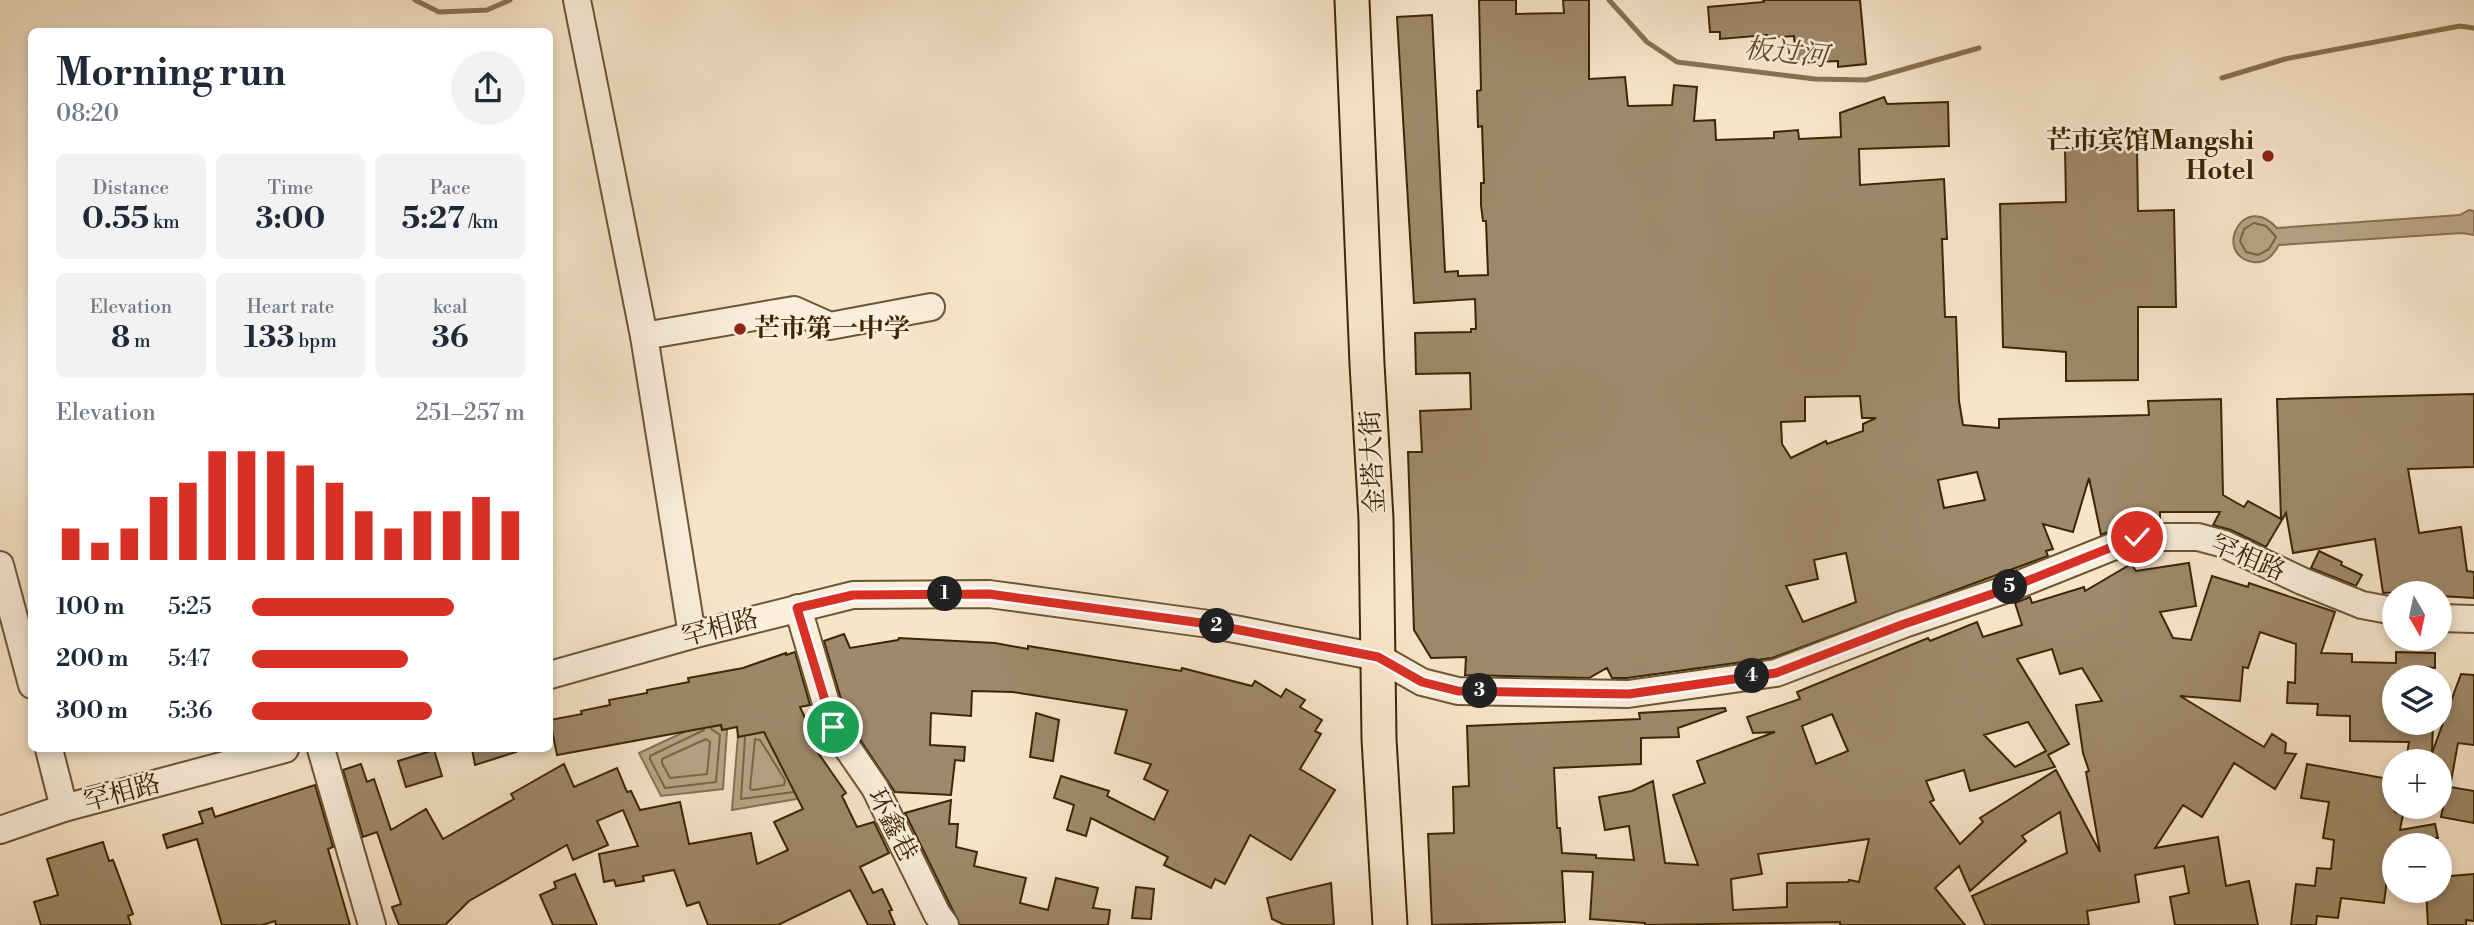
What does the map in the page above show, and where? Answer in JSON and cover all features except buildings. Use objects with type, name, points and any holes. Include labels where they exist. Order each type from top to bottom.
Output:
[{"type":"main road","name":"金塔大街","points":[[1333,0],[1357,520],[1369,656],[1380,739],[1390,925]]},
{"type":"main road","name":"金塔大街","points":[[1352,0],[1376,519],[1369,656],[1360,740],[1370,925]]},
{"type":"street","points":[[577,0],[644,336],[692,635]]},
{"type":"street","points":[[644,336],[794,310],[830,326],[931,307]]},
{"type":"street","name":"罕相路","points":[[553,674],[692,635],[853,595],[989,594],[1209,624],[1369,656],[1422,682],[1458,691],[1629,694],[1776,673],[1904,624],[2007,589],[2137,537],[2198,537],[2224,544],[2302,581],[2350,600],[2382,608]]},
{"type":"street","points":[[0,565],[15,612],[28,668]]},
{"type":"street","name":"环鑫巷","points":[[797,608],[833,727],[875,788],[933,921]]},
{"type":"street","points":[[2452,618],[2474,619]]},
{"type":"street","points":[[50,752],[64,808]]},
{"type":"street","name":"罕相路","points":[[0,830],[240,755],[262,752]]},
{"type":"street","points":[[322,752],[372,925]]},
{"type":"water","points":[[2469,210],[2474,211],[2474,235],[2462,233],[2279,245],[2269,258],[2262,262],[2241,257],[2235,248],[2237,228],[2244,220],[2253,216],[2265,218],[2277,228],[2460,215]]},
{"type":"water","points":[[710,720],[727,730],[723,789],[661,796],[639,753]]},
{"type":"water","points":[[739,723],[768,723],[814,796],[732,810]]},
{"type":"waterway","name":"板过河","points":[[415,0],[439,12],[487,10],[510,0]]},
{"type":"waterway","name":"板过河","points":[[1609,0],[1647,42],[1677,62],[1815,79],[1866,80],[1979,48]]},
{"type":"waterway","name":"板过河","points":[[2222,78],[2285,59],[2460,26],[2474,28]]},
{"type":"place","name":"芒市宾馆Mangshi Hotel","points":[[2268,156]]},
{"type":"place","name":"芒市第一中学","points":[[740,329]]},
{"type":"route","points":[[833,727],[797,608],[853,595],[989,594],[1209,624],[1378,657],[1422,682],[1458,691],[1629,694],[1776,673],[1904,624],[2007,589],[2137,537]]}]
